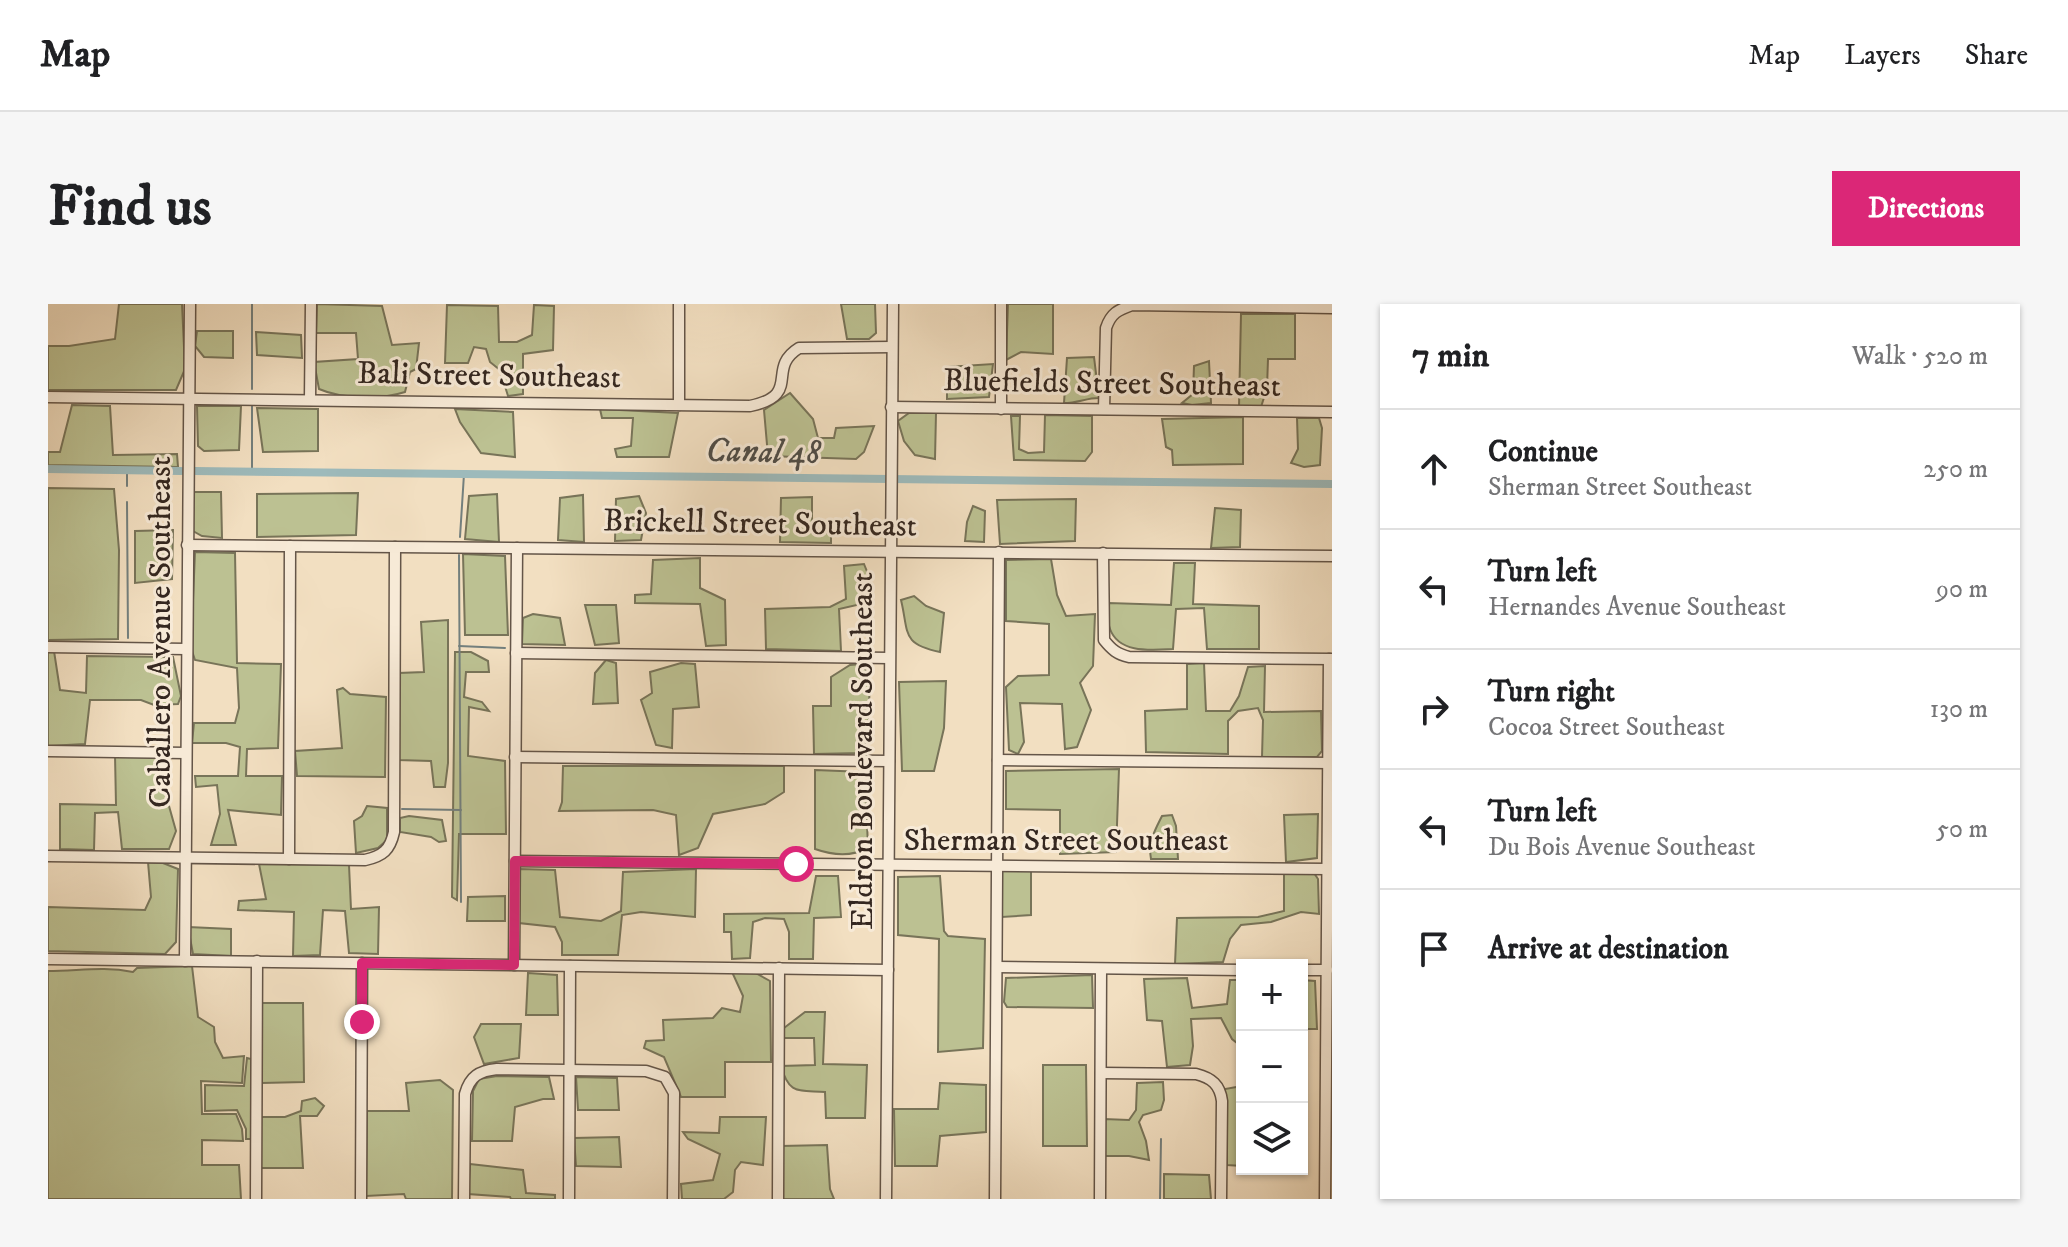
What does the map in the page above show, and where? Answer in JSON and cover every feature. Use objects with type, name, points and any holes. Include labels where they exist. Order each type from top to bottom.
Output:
[{"type":"street","name":"Caballero Avenue Southeast","points":[[185,961],[190,304]]},
{"type":"street","points":[[310,399],[311,304]]},
{"type":"street","points":[[679,304],[679,405]]},
{"type":"street","name":"Eldron Boulevard Southeast","points":[[886,1199],[893,304]]},
{"type":"street","points":[[1001,304],[1001,409]]},
{"type":"street","points":[[1104,409],[1106,328],[1114,313],[1132,305],[1332,308]]},
{"type":"street","name":"Bali Street Southeast","points":[[48,397],[750,406],[768,402],[778,395],[783,366],[789,354],[799,348],[892,347]]},
{"type":"street","name":"Bluefields Street Southeast","points":[[891,407],[1332,412]]},
{"type":"street","name":"Brickell Street Southeast","points":[[187,545],[1332,556]]},
{"type":"street","points":[[289,859],[290,546]]},
{"type":"street","points":[[48,856],[365,860],[383,854],[391,846],[394,832],[395,547]]},
{"type":"street","points":[[514,965],[517,548]]},
{"type":"street","points":[[995,1199],[999,552]]},
{"type":"street","points":[[1103,553],[1103,630],[1104,640],[1112,651],[1129,657],[1330,659],[1325,1199]]},
{"type":"street","points":[[48,647],[186,649]]},
{"type":"street","points":[[516,653],[889,658]]},
{"type":"street","points":[[48,751],[186,753]]},
{"type":"street","points":[[515,757],[889,761]]},
{"type":"street","points":[[998,760],[1330,763]]},
{"type":"street","name":"Sherman Street Southeast","points":[[515,861],[1328,869]]},
{"type":"street","points":[[48,959],[888,970]]},
{"type":"street","points":[[256,1199],[257,961]]},
{"type":"street","points":[[361,1199],[362,963]]},
{"type":"street","points":[[569,1199],[570,966]]},
{"type":"street","points":[[997,967],[1236,970]]},
{"type":"street","points":[[778,1199],[779,968]]},
{"type":"street","points":[[1100,1199],[1101,969]]},
{"type":"street","points":[[1308,970],[1327,970]]},
{"type":"street","points":[[464,1199],[465,1094],[471,1078],[483,1070],[497,1069],[646,1071],[665,1077],[674,1093],[673,1199]]},
{"type":"street","points":[[1101,1073],[1196,1074],[1208,1077],[1215,1083],[1221,1091],[1222,1101],[1221,1199]]},
{"type":"green space","points":[[119,304],[182,304],[185,369],[176,390],[48,390],[48,346],[115,339]]},
{"type":"green space","points":[[317,304],[382,306],[392,345],[419,343],[416,369],[410,372],[405,392],[361,397],[319,389],[314,362],[358,359],[356,333],[316,333]]},
{"type":"green space","points":[[841,304],[875,304],[876,333],[869,339],[847,339]]},
{"type":"green space","points":[[1008,304],[1053,304],[1053,354],[1021,352],[1006,360]]},
{"type":"green space","points":[[447,305],[498,306],[499,342],[517,342],[532,335],[534,305],[554,306],[553,350],[523,354],[523,394],[508,396],[500,370],[490,362],[486,349],[474,347],[468,363],[445,363]]},
{"type":"green space","points":[[1241,314],[1295,314],[1295,359],[1268,359],[1267,388],[1261,407],[1239,407]]},
{"type":"green space","points":[[197,331],[233,331],[233,358],[204,357],[195,346]]},
{"type":"green space","points":[[256,332],[301,335],[302,358],[257,355]]},
{"type":"green space","points":[[1094,357],[1099,398],[1064,403],[1067,358]]},
{"type":"green space","points":[[1209,361],[1211,403],[1182,403],[1193,394],[1194,366]]},
{"type":"green space","points":[[993,364],[989,397],[947,399],[947,367]]},
{"type":"green space","points":[[790,393],[813,419],[818,438],[834,438],[836,428],[874,426],[864,452],[856,459],[768,456],[764,410]]},
{"type":"green space","points":[[72,405],[110,406],[113,455],[177,454],[178,467],[48,465],[48,452],[60,452]]},
{"type":"green space","points":[[197,406],[241,406],[239,450],[204,451],[198,446]]},
{"type":"green space","points":[[257,408],[318,409],[318,451],[263,452]]},
{"type":"green space","points":[[455,409],[513,412],[515,457],[481,453]]},
{"type":"green space","points":[[600,409],[678,413],[669,457],[617,457],[615,449],[631,446],[633,418],[602,418]]},
{"type":"green space","points":[[909,413],[936,413],[935,459],[915,455],[904,441],[898,421]]},
{"type":"green space","points":[[1045,415],[1092,416],[1092,452],[1085,461],[1014,460],[1011,416],[1020,416],[1019,449],[1028,453],[1044,452]]},
{"type":"green space","points":[[1243,417],[1243,464],[1173,465],[1172,450],[1166,447],[1162,419]]},
{"type":"green space","points":[[1297,418],[1319,418],[1322,428],[1320,465],[1304,467],[1291,463],[1298,449]]},
{"type":"green space","points":[[48,488],[114,489],[119,550],[118,639],[48,640]]},
{"type":"green space","points":[[193,492],[221,492],[222,538],[202,536],[193,531]]},
{"type":"green space","points":[[358,493],[356,535],[257,537],[257,494]]},
{"type":"green space","points":[[497,494],[499,542],[465,539],[469,496]]},
{"type":"green space","points":[[583,495],[584,542],[558,540],[560,498]]},
{"type":"green space","points":[[639,496],[646,513],[641,540],[615,541],[616,499]]},
{"type":"green space","points":[[812,497],[812,533],[831,533],[831,543],[780,542],[781,498]]},
{"type":"green space","points":[[1076,499],[1075,541],[1000,544],[997,500]]},
{"type":"green space","points":[[973,506],[985,511],[984,542],[965,541]]},
{"type":"green space","points":[[1215,508],[1241,510],[1240,547],[1211,548]]},
{"type":"green space","points":[[173,530],[172,579],[135,583],[135,531]]},
{"type":"green space","points":[[195,552],[235,553],[237,663],[281,664],[278,748],[247,749],[246,776],[282,776],[281,815],[228,810],[236,845],[211,845],[220,814],[217,785],[196,787],[195,776],[238,776],[240,747],[226,743],[192,743],[194,723],[235,723],[239,708],[237,668],[195,660],[191,648]]},
{"type":"green space","points":[[463,554],[505,556],[508,635],[465,635]]},
{"type":"green space","points":[[700,558],[700,588],[725,600],[726,645],[706,646],[700,604],[635,603],[635,595],[651,594],[653,560]]},
{"type":"green space","points":[[1051,559],[1057,595],[1066,616],[1095,614],[1093,666],[1080,683],[1091,710],[1077,747],[1065,749],[1062,704],[1020,703],[1024,742],[1018,754],[1009,750],[1006,687],[1018,676],[1049,675],[1049,624],[1006,621],[1006,560]]},
{"type":"green space","points":[[1174,563],[1195,563],[1193,604],[1259,606],[1259,649],[1207,649],[1204,608],[1176,609],[1173,649],[1137,649],[1114,637],[1109,623],[1109,603],[1171,605]]},
{"type":"green space","points":[[864,564],[870,579],[870,602],[839,609],[841,651],[766,649],[765,609],[830,607],[846,599],[844,566]]},
{"type":"green space","points":[[914,596],[926,606],[944,613],[940,652],[919,645],[909,635],[901,600]]},
{"type":"green space","points":[[585,605],[616,605],[619,643],[595,645]]},
{"type":"green space","points":[[533,614],[560,618],[565,645],[522,644],[523,618]]},
{"type":"green space","points":[[448,620],[448,763],[445,787],[434,787],[431,761],[398,760],[399,673],[424,672],[421,622]]},
{"type":"green space","points":[[48,651],[54,651],[60,690],[86,693],[87,656],[173,657],[181,696],[178,704],[90,700],[85,744],[48,746]]},
{"type":"green space","points":[[455,652],[471,652],[488,661],[489,672],[466,672],[464,697],[482,702],[489,711],[469,707],[468,756],[505,761],[506,834],[459,834],[457,900],[452,897]]},
{"type":"green space","points":[[606,660],[616,663],[618,703],[593,704],[595,673]]},
{"type":"green space","points":[[681,663],[695,664],[699,707],[673,709],[672,748],[656,745],[641,700],[652,693],[650,672]]},
{"type":"green space","points":[[1204,663],[1206,711],[1230,711],[1239,696],[1248,667],[1265,666],[1264,712],[1321,711],[1322,751],[1317,757],[1262,757],[1263,720],[1258,708],[1238,711],[1228,721],[1228,754],[1146,752],[1145,711],[1187,709],[1187,664]]},
{"type":"green space","points":[[862,664],[870,677],[868,735],[861,753],[814,754],[813,706],[831,706],[831,677],[850,665]]},
{"type":"green space","points":[[946,681],[944,728],[934,771],[902,771],[899,682]]},
{"type":"green space","points":[[343,688],[350,694],[386,697],[385,777],[297,776],[295,751],[342,748],[337,690]]},
{"type":"green space","points":[[115,755],[165,757],[169,806],[176,831],[169,849],[122,849],[118,812],[95,813],[94,850],[60,849],[60,804],[116,805]]},
{"type":"green space","points":[[563,766],[784,766],[784,792],[765,804],[713,814],[698,848],[679,855],[676,815],[653,810],[559,811]]},
{"type":"green space","points":[[1119,769],[1116,852],[1060,854],[1060,810],[1006,809],[1006,771]]},
{"type":"green space","points":[[815,770],[865,772],[868,848],[842,854],[815,849]]},
{"type":"green space","points":[[367,806],[387,808],[387,840],[378,848],[356,853],[354,821],[362,816]]},
{"type":"green space","points":[[1318,814],[1317,858],[1286,862],[1284,815]]},
{"type":"green space","points":[[1172,815],[1176,826],[1178,859],[1151,859],[1151,842],[1156,827],[1162,816]]},
{"type":"green space","points":[[409,816],[442,820],[446,841],[400,832],[400,818]]},
{"type":"green space","points":[[148,862],[163,863],[178,869],[176,942],[165,954],[48,951],[48,907],[145,910],[151,897]]},
{"type":"green space","points":[[259,864],[349,865],[351,909],[379,907],[378,954],[349,953],[345,911],[323,910],[320,955],[293,956],[294,912],[238,910],[239,901],[266,899]]},
{"type":"green space","points":[[520,869],[555,870],[560,917],[601,921],[621,911],[623,872],[696,869],[695,917],[641,912],[622,915],[618,955],[562,955],[562,942],[555,927],[519,923]]},
{"type":"green space","points":[[1031,870],[1031,915],[1002,917],[1002,871]]},
{"type":"green space","points":[[1284,872],[1314,873],[1318,879],[1319,914],[1301,912],[1271,922],[1241,925],[1230,939],[1223,962],[1175,964],[1177,918],[1258,917],[1284,911]]},
{"type":"green space","points":[[816,876],[838,876],[841,917],[814,918],[813,959],[789,959],[789,932],[784,919],[765,918],[753,922],[750,958],[732,959],[731,932],[724,932],[724,914],[809,913]]},
{"type":"green space","points":[[940,876],[944,931],[948,936],[985,939],[983,1048],[938,1052],[939,939],[898,935],[898,877]]},
{"type":"green space","points":[[505,896],[505,921],[467,921],[468,897]]},
{"type":"green space","points":[[188,927],[231,929],[231,956],[193,954]]},
{"type":"green space","points":[[192,966],[198,1017],[214,1027],[215,1042],[223,1058],[244,1056],[242,1083],[201,1081],[202,1114],[236,1114],[243,1141],[202,1140],[202,1165],[239,1165],[241,1199],[48,1199],[48,971],[101,969],[133,972],[137,968]]},
{"type":"green space","points":[[752,971],[770,981],[771,1062],[725,1062],[725,1097],[681,1097],[664,1057],[644,1048],[646,1041],[664,1040],[663,1020],[713,1018],[722,1008],[740,1012],[743,996],[732,972]]},
{"type":"green space","points":[[528,973],[557,975],[558,1015],[526,1015]]},
{"type":"green space","points":[[1092,975],[1093,1008],[1007,1007],[1004,1002],[1006,978]]},
{"type":"green space","points":[[1187,978],[1192,1008],[1227,1004],[1230,980],[1236,980],[1236,1042],[1221,1018],[1191,1019],[1193,1046],[1190,1065],[1167,1067],[1162,1021],[1147,1020],[1144,979]]},
{"type":"green space","points":[[1308,980],[1315,981],[1317,1029],[1308,1029]]},
{"type":"green space","points":[[262,1003],[303,1003],[304,1082],[262,1083]]},
{"type":"green space","points":[[805,1012],[825,1012],[823,1064],[867,1065],[865,1118],[826,1118],[825,1092],[801,1091],[787,1082],[781,1066],[815,1065],[814,1038],[783,1038],[784,1028]]},
{"type":"green space","points":[[481,1024],[521,1024],[519,1058],[484,1064],[474,1037]]},
{"type":"green space","points":[[247,1058],[251,1059],[251,1139],[246,1139],[246,1129],[237,1110],[205,1111],[205,1085],[244,1086]]},
{"type":"green space","points":[[1043,1065],[1086,1065],[1087,1146],[1043,1146]]},
{"type":"green space","points":[[497,1076],[549,1077],[554,1099],[515,1107],[512,1141],[472,1141],[473,1091],[479,1079]]},
{"type":"green space","points":[[576,1077],[617,1078],[619,1110],[578,1110]]},
{"type":"green space","points":[[440,1080],[453,1090],[452,1199],[406,1199],[404,1194],[366,1196],[367,1111],[409,1111],[406,1083]]},
{"type":"green space","points":[[1163,1082],[1161,1110],[1143,1115],[1139,1122],[1149,1160],[1104,1156],[1104,1119],[1129,1120],[1136,1110],[1137,1083]]},
{"type":"green space","points":[[940,1083],[986,1085],[986,1132],[940,1136],[937,1166],[895,1166],[894,1109],[938,1109]]},
{"type":"green space","points":[[1236,1087],[1236,1166],[1227,1165],[1225,1089]]},
{"type":"green space","points":[[315,1098],[324,1106],[317,1116],[300,1116],[303,1168],[261,1168],[261,1117],[285,1117],[301,1111],[302,1101]]},
{"type":"green space","points":[[720,1117],[766,1117],[763,1165],[741,1162],[735,1170],[733,1192],[724,1199],[682,1199],[681,1184],[713,1180],[720,1154],[688,1139],[683,1132],[719,1133]]},
{"type":"green space","points":[[619,1137],[621,1167],[576,1166],[574,1138]]},
{"type":"green space","points":[[827,1145],[830,1189],[834,1199],[783,1199],[781,1146]]},
{"type":"green space","points":[[470,1164],[523,1170],[526,1193],[555,1195],[555,1199],[511,1199],[468,1194]]},
{"type":"green space","points":[[1164,1174],[1209,1175],[1211,1199],[1164,1199]]},
{"type":"waterway","points":[[252,304],[252,389]]},
{"type":"waterway","points":[[252,406],[252,472]]},
{"type":"waterway","name":"Canal 48","points":[[48,469],[181,471]]},
{"type":"waterway","points":[[127,470],[127,486]]},
{"type":"waterway","name":"Canal 48","points":[[194,471],[1332,484]]},
{"type":"waterway","points":[[460,537],[464,474]]},
{"type":"waterway","points":[[127,502],[128,638]]},
{"type":"waterway","points":[[459,555],[461,902]]},
{"type":"waterway","points":[[459,646],[505,648]]},
{"type":"waterway","points":[[402,809],[461,810]]},
{"type":"waterway","points":[[1160,1199],[1161,1139]]},
{"type":"route","points":[[362,1022],[362,963],[514,965],[515,861],[796,864]]}]
